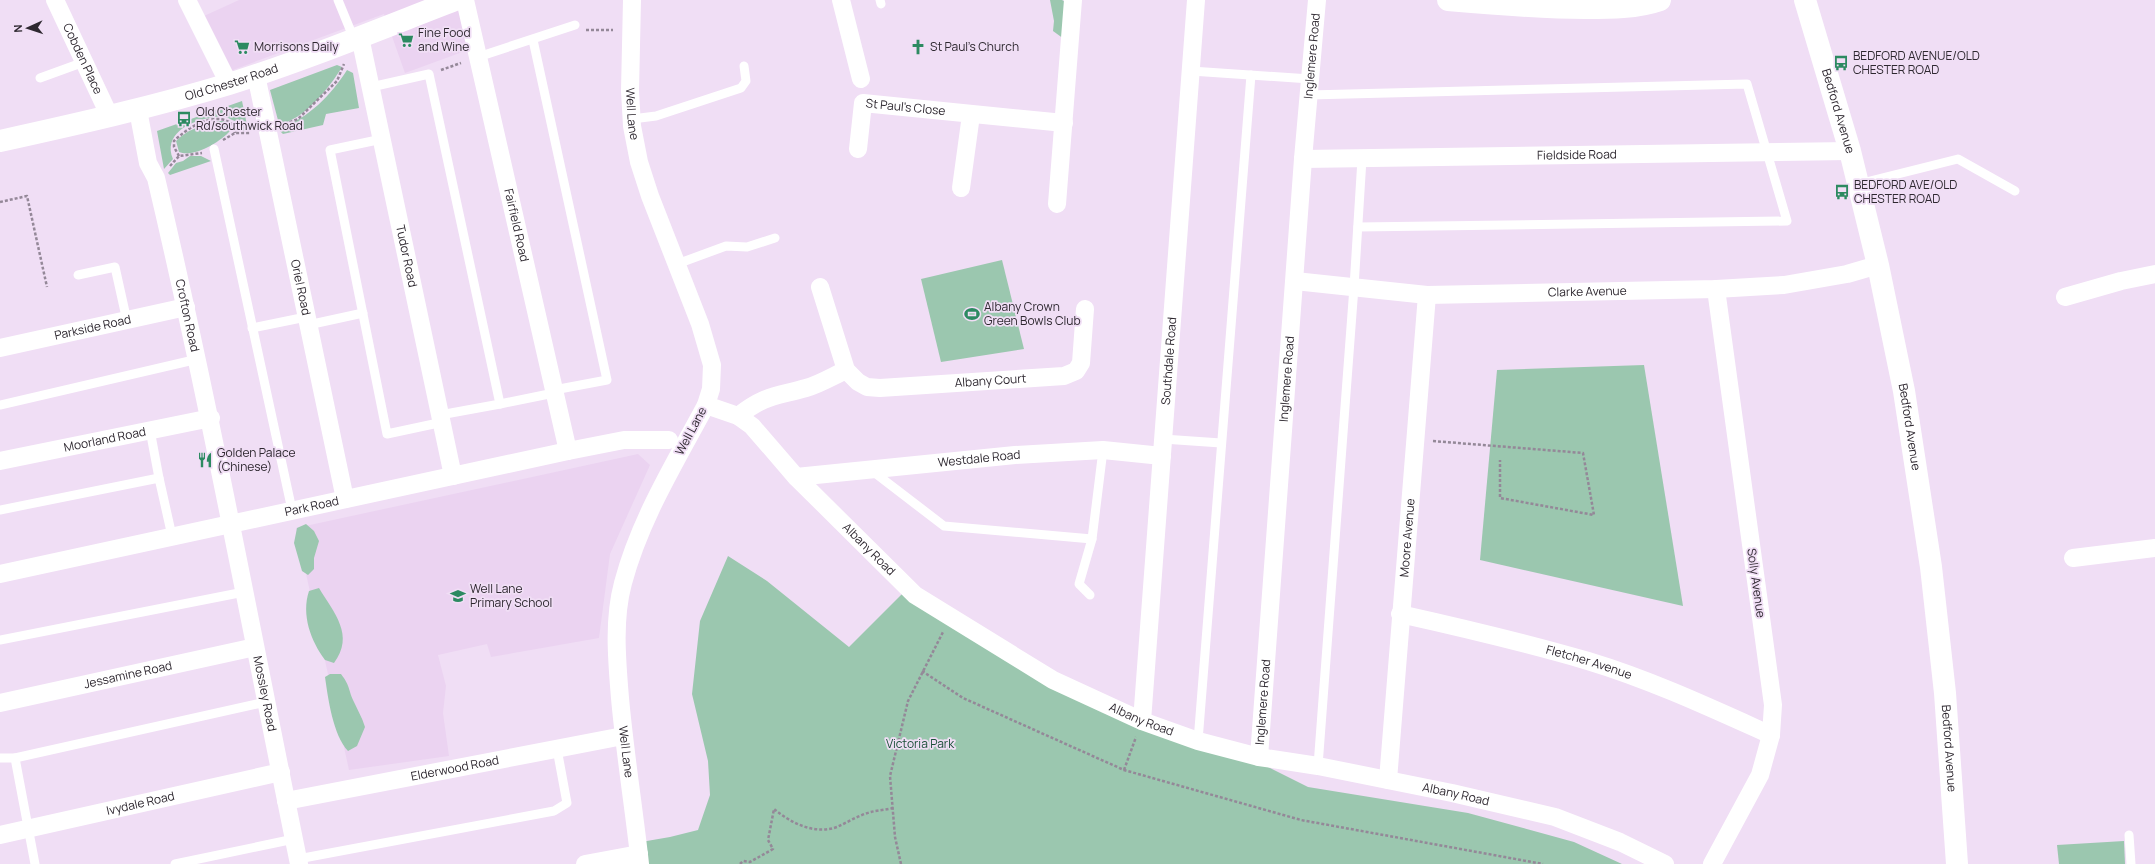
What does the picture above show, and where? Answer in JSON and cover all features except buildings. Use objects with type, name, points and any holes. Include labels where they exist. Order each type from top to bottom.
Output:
[{"type":"main road","name":"Old Chester Road","points":[[0,141],[110,117],[229,84],[357,38],[455,0]]},
{"type":"main road","points":[[1448,0],[1608,8],[1650,4],[1660,0]]},
{"type":"main road","name":"Bedford Avenue","points":[[1805,0],[1850,151],[1878,265],[1904,391],[1931,567],[1945,693],[1957,864]]},
{"type":"street","name":"Cobden Place","points":[[55,0],[110,117]]},
{"type":"street","points":[[187,0],[229,84]]},
{"type":"street","name":"Fairfield Road","points":[[465,0],[568,451]]},
{"type":"street","name":"Well Lane","points":[[632,0],[630,91],[632,119],[639,162],[700,324],[712,365],[711,389],[706,405],[647,517],[638,538],[623,585],[618,619],[617,661],[623,736],[639,859]]},
{"type":"street","points":[[841,0],[861,79]]},
{"type":"street","points":[[1057,204],[1074,0]]},
{"type":"street","name":"Southdale Road","points":[[1142,721],[1196,0]]},
{"type":"street","name":"Inglemere Road","points":[[1259,758],[1303,160],[1317,0]]},
{"type":"street","name":"Tudor Road","points":[[357,38],[371,87],[453,476]]},
{"type":"street","name":"Oriel Road","points":[[256,75],[345,499]]},
{"type":"street","name":"St Paul's Close","points":[[858,149],[863,102],[971,115],[1064,123]]},
{"type":"street","name":"Crofton Road","points":[[138,110],[148,164],[156,178],[198,359],[211,418],[230,524]]},
{"type":"street","points":[[961,188],[971,115]]},
{"type":"street","name":"Fieldside Road","points":[[1303,160],[1850,151]]},
{"type":"street","name":"Clarke Avenue","points":[[1295,281],[1427,295],[1716,289],[1784,285],[1847,274],[1878,265]]},
{"type":"street","points":[[2065,297],[2155,274]]},
{"type":"street","points":[[738,416],[754,404],[767,397],[807,388],[846,370],[820,287]]},
{"type":"street","name":"Solly Avenue","points":[[1712,864],[1760,775],[1771,735],[1773,704],[1716,289]]},
{"type":"street","name":"Moore Avenue","points":[[1388,780],[1400,614],[1427,295]]},
{"type":"street","name":"Parkside Road","points":[[1,346],[127,321],[186,307]]},
{"type":"street","name":"Albany Court","points":[[846,370],[858,382],[867,387],[880,388],[1064,376],[1076,371],[1081,363],[1085,309]]},
{"type":"street","name":"Albany Road","points":[[706,405],[738,416],[752,426],[796,477],[915,595],[1053,680],[1142,721],[1198,741],[1259,758],[1318,766],[1511,806],[1555,817],[1620,842],[1665,864]]},
{"type":"street","name":"Moorland Road","points":[[0,461],[211,418]]},
{"type":"street","name":"Park Road","points":[[0,574],[568,451],[624,440],[669,440]]},
{"type":"street","name":"Westdale Road","points":[[796,477],[1015,456],[1103,450],[1163,448]]},
{"type":"street","name":"Mossley Road","points":[[230,524],[299,861]]},
{"type":"street","points":[[2073,558],[2155,548]]},
{"type":"street","name":"Fletcher Avenue","points":[[1400,614],[1495,636],[1589,662],[1708,706],[1771,735]]},
{"type":"street","name":"Jessamine Road","points":[[0,703],[255,646]]},
{"type":"street","name":"Elderwood Road","points":[[286,801],[623,736]]},
{"type":"street","name":"Ivydale Road","points":[[0,835],[281,772]]},
{"type":"street","points":[[585,864],[639,859]]},
{"type":"lane","points":[[338,0],[357,38]]},
{"type":"lane","points":[[478,57],[575,25]]},
{"type":"lane","points":[[382,139],[330,150],[387,434],[500,404],[607,380],[533,40]]},
{"type":"lane","points":[[40,78],[84,62]]},
{"type":"lane","points":[[632,119],[656,116],[741,88],[746,81],[744,66]]},
{"type":"lane","points":[[1191,72],[1251,75],[1309,87],[1747,84],[1787,221],[1358,227]]},
{"type":"lane","points":[[371,87],[429,74],[500,404]]},
{"type":"lane","points":[[1198,741],[1251,75]]},
{"type":"lane","points":[[214,148],[292,510]]},
{"type":"lane","points":[[1318,766],[1354,287],[1362,159]]},
{"type":"lane","points":[[1858,184],[1958,159],[2015,191]]},
{"type":"lane","points":[[677,264],[726,246],[747,247],[775,238]]},
{"type":"lane","points":[[78,275],[115,267],[127,321]]},
{"type":"lane","points":[[252,328],[363,314]]},
{"type":"lane","points":[[0,405],[198,359]]},
{"type":"lane","points":[[150,430],[172,536]]},
{"type":"lane","points":[[1163,448],[1221,443]]},
{"type":"lane","points":[[1090,595],[1079,584],[1092,539],[1103,450]]},
{"type":"lane","points":[[869,469],[944,526],[1092,539]]},
{"type":"lane","points":[[0,510],[159,478]]},
{"type":"lane","points":[[0,640],[244,592]]},
{"type":"lane","points":[[0,758],[15,758],[266,702]]},
{"type":"lane","points":[[299,861],[554,811],[567,803],[557,749]]},
{"type":"lane","points":[[15,758],[27,829],[35,864]]},
{"type":"lane","points":[[2128,835],[2131,864]]},
{"type":"lane","points":[[175,864],[294,839]]},
{"type":"path","points":[[575,25],[582,30],[632,30]]},
{"type":"path","points":[[156,178],[179,156],[206,152],[214,148],[229,135],[267,129],[298,119],[337,81],[357,38]]},
{"type":"path","points":[[429,74],[478,57]]},
{"type":"path","points":[[179,156],[174,147],[174,141],[183,132],[196,124],[221,118],[233,125],[235,133]]},
{"type":"path","points":[[0,202],[27,196],[47,287]]},
{"type":"path","points":[[1415,439],[1583,453],[1594,515],[1500,498],[1500,460]]},
{"type":"path","points":[[901,864],[895,837],[890,776],[908,701],[922,671],[951,618]]},
{"type":"path","points":[[922,671],[963,698],[1124,770],[1301,820],[1543,864]]},
{"type":"path","points":[[1124,770],[1142,721]]},
{"type":"path","points":[[740,864],[743,861],[750,862],[773,849],[768,840],[774,809],[787,820],[801,826],[822,830],[836,827],[870,812],[893,808]]},
{"type":"shaded area","points":[[239,0],[457,0],[468,50],[405,73],[384,14],[230,71],[204,16]]},
{"type":"shaded area","name":"Well Lane Primary School","points":[[638,454],[650,465],[610,554],[599,638],[491,657],[487,644],[438,655],[446,686],[443,713],[449,756],[349,770],[296,528]]},
{"type":"green space","points":[[1050,0],[1062,0],[1067,3],[1064,39],[1053,31],[1054,21]]},
{"type":"green space","points":[[337,65],[342,67],[315,102],[297,117],[288,122],[279,124],[270,90]]},
{"type":"green space","points":[[347,70],[353,73],[359,108],[326,114],[323,125],[283,134],[280,131],[280,128],[291,124],[318,105],[334,88]]},
{"type":"green space","points":[[242,101],[247,125],[245,130],[242,131],[239,123],[223,116],[201,120],[186,126],[174,137],[171,143],[173,159],[164,169],[157,131]]},
{"type":"green space","points":[[218,121],[225,121],[229,125],[230,131],[220,140],[199,151],[192,153],[179,152],[176,141],[182,136],[196,128]]},
{"type":"green space","points":[[190,156],[201,156],[211,161],[170,175],[168,173],[176,163],[183,161]]},
{"type":"green space","name":"Albany Crown Green Bowls Club","points":[[1002,260],[1024,349],[941,362],[921,279]]},
{"type":"green space","points":[[1644,365],[1683,606],[1480,560],[1497,370]]},
{"type":"green space","points":[[306,524],[314,531],[319,541],[314,558],[314,569],[308,575],[302,571],[294,543],[297,528]]},
{"type":"green space","name":"Victoria Park","points":[[728,556],[767,581],[849,647],[906,590],[1052,682],[1256,761],[1308,787],[1468,813],[1574,842],[1622,864],[644,864],[641,842],[698,830],[710,795],[708,761],[692,694],[700,621]]},
{"type":"green space","points":[[319,588],[336,615],[342,634],[343,643],[340,653],[334,663],[325,660],[315,645],[307,618],[306,609],[309,591]]},
{"type":"green space","points":[[330,674],[341,674],[344,678],[365,727],[357,746],[348,751],[338,736],[332,716],[325,677]]},
{"type":"green space","points":[[2124,841],[2125,864],[2059,864],[2057,845]]},
{"type":"place","name":"Fine Food and Wine","points":[[406,40]]},
{"type":"place","name":"Morrisons Daily","points":[[242,47]]},
{"type":"place","name":"St Paul's Church","points":[[918,47]]},
{"type":"place","name":"BEDFORD AVENUE/OLD CHESTER ROAD","points":[[1841,63]]},
{"type":"place","name":"Old Chester Rd/southwick Road","points":[[184,119]]},
{"type":"place","name":"BEDFORD AVE/OLD CHESTER ROAD","points":[[1842,192]]},
{"type":"place","name":"Albany Crown Green Bowls Club","points":[[972,314]]},
{"type":"place","name":"Golden Palace (Chinese)","points":[[205,460]]},
{"type":"place","name":"Well Lane Primary School","points":[[458,596]]}]
